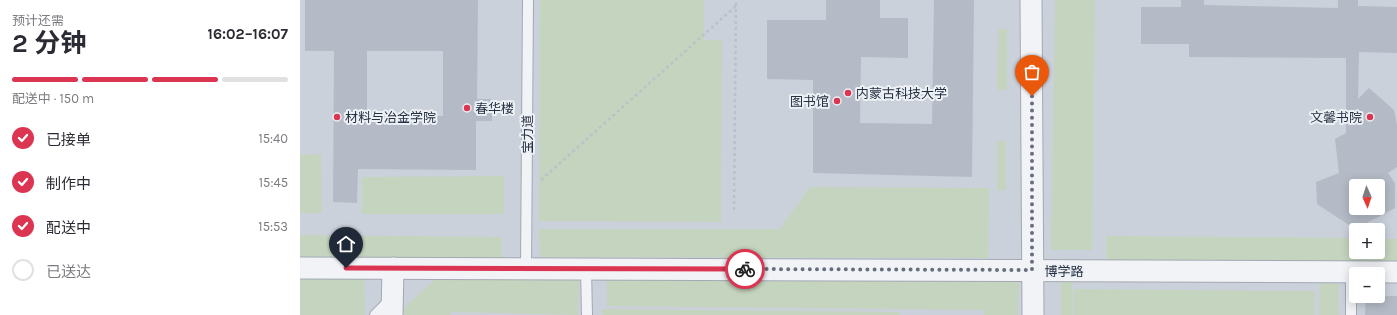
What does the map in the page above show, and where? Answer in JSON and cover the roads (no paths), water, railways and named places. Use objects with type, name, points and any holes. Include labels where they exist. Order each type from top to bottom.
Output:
[{"type":"street","points":[[1031,0],[1033,315]]},
{"type":"street","name":"博学路","points":[[300,268],[1349,271]]},
{"type":"street","points":[[392,306],[393,268]]},
{"type":"street","name":"博学路","points":[[1385,272],[1397,272]]},
{"type":"lane","name":"宝力道","points":[[526,269],[528,0]]},
{"type":"lane","points":[[586,269],[587,315]]},
{"type":"lane","points":[[1351,303],[1351,315]]},
{"type":"lane","points":[[375,315],[392,306]]},
{"type":"place","name":"内蒙古科技大学","points":[[848,93]]},
{"type":"place","name":"图书馆","points":[[837,101]]},
{"type":"place","name":"春华楼","points":[[467,108]]},
{"type":"place","name":"材料与冶金学院","points":[[337,117]]},
{"type":"place","name":"文馨书院","points":[[1370,117]]}]
